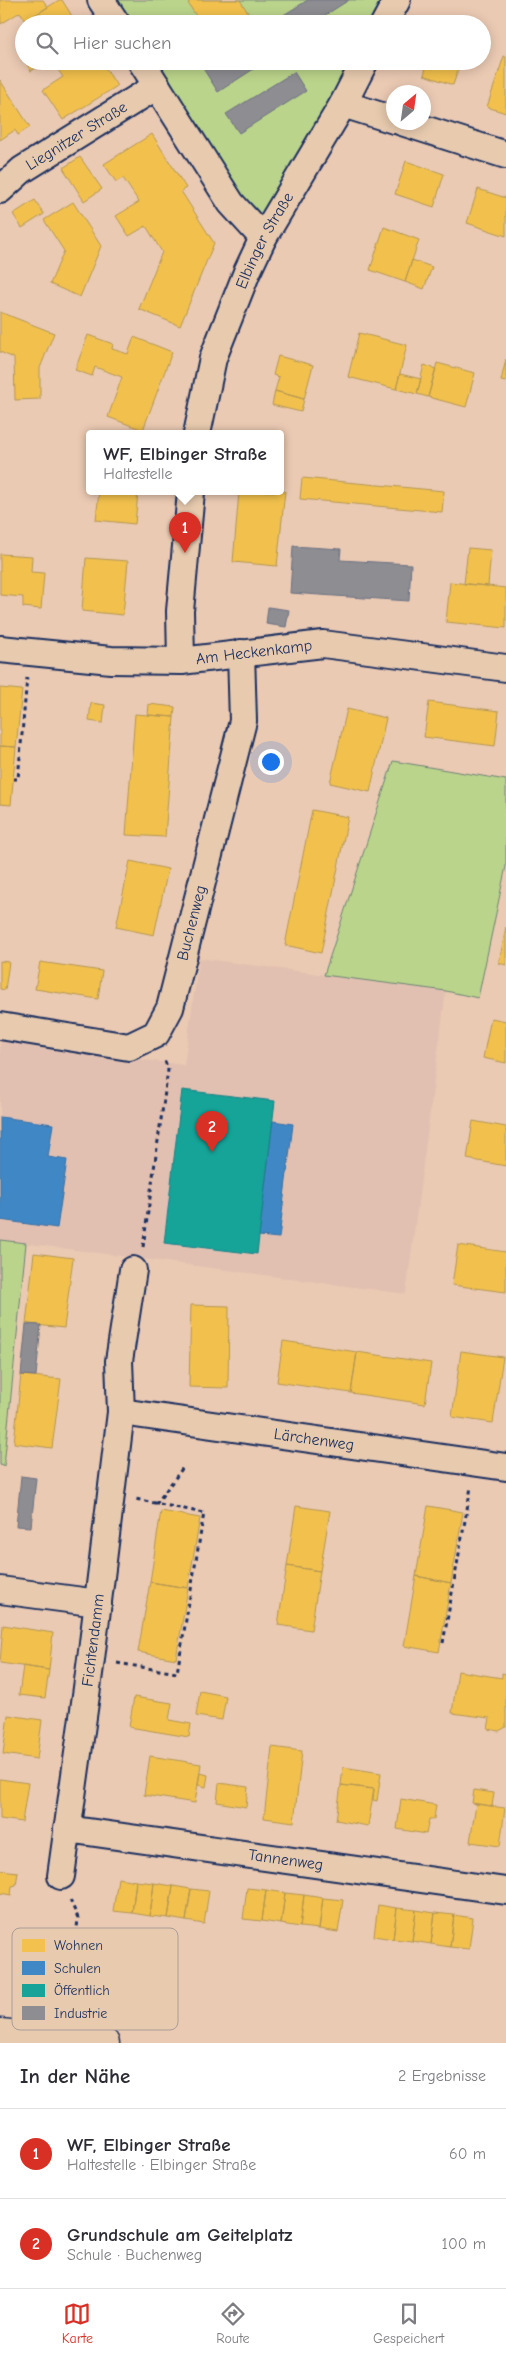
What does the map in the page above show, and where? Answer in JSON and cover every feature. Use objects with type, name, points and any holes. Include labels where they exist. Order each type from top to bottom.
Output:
[{"type":"main road","points":[[0,2033],[105,2043]]},
{"type":"street","points":[[102,0],[111,15]]},
{"type":"street","points":[[389,15],[397,0]]},
{"type":"street","points":[[147,70],[231,203],[263,238]]},
{"type":"street","name":"Elbinger Straße","points":[[198,430],[213,358],[263,238],[360,70]]},
{"type":"street","name":"Liegnitzer Straße","points":[[0,190],[22,170],[157,86]]},
{"type":"street","points":[[342,104],[386,118]]},
{"type":"street","points":[[427,130],[506,155]]},
{"type":"street","points":[[181,661],[180,611],[191,495]]},
{"type":"street","name":"Am Heckenkamp","points":[[0,650],[111,660],[181,661],[324,644],[506,668]]},
{"type":"street","name":"Buchenweg","points":[[156,1034],[170,1008],[244,721],[241,653]]},
{"type":"street","points":[[0,1026],[129,1047],[156,1034]]},
{"type":"street","name":"Fichtendamm","points":[[61,1876],[91,1659],[121,1412],[119,1361],[133,1270]]},
{"type":"street","name":"Lärchenweg","points":[[121,1412],[506,1467]]},
{"type":"street","points":[[0,1590],[98,1603]]},
{"type":"street","name":"Tannenweg","points":[[67,1829],[506,1891]]},
{"type":"path","points":[[13,779],[18,779],[29,652]]},
{"type":"path","points":[[133,1270],[144,1244],[168,1070],[156,1034]]},
{"type":"path","points":[[443,1643],[475,1464]]},
{"type":"path","points":[[156,1504],[184,1466]]},
{"type":"path","points":[[91,1659],[177,1673],[204,1513],[111,1493]]},
{"type":"path","points":[[61,1876],[78,1918],[77,1928]]},
{"type":"shaded area","points":[[199,958],[446,991],[406,1294],[0,1240],[0,1040],[184,1065]]},
{"type":"green space","points":[[101,0],[390,0],[381,15],[111,15]]},
{"type":"green space","points":[[147,70],[350,70],[261,220],[226,189]]},
{"type":"green space","points":[[393,761],[506,780],[506,866],[478,998],[446,991],[324,975]]},
{"type":"green space","points":[[0,1240],[26,1243],[4,1466],[0,1465]]},
{"type":"building: Wohnen","points":[[0,0],[43,0],[48,7],[35,15],[22,15],[20,12],[1,24]]},
{"type":"building: Wohnen","points":[[62,0],[71,15],[35,15]]},
{"type":"building: Wohnen","points":[[192,0],[240,0],[249,15],[195,15],[188,3]]},
{"type":"building: Wohnen","points":[[504,56],[506,57],[506,113],[487,107]]},
{"type":"building: Wohnen","points":[[58,70],[107,70],[117,86],[63,120],[43,90],[63,77]]},
{"type":"building: Wohnen","points":[[425,70],[458,70],[453,85],[424,75]]},
{"type":"building: Wohnen","points":[[0,80],[30,127],[18,135],[15,130],[0,140]]},
{"type":"building: Wohnen","points":[[152,134],[186,188],[181,191],[214,243],[180,326],[139,309],[162,252],[146,226],[129,236],[116,216],[139,202],[123,178],[116,182],[104,164]]},
{"type":"building: Wohnen","points":[[80,157],[102,189],[84,201],[63,168]]},
{"type":"building: Wohnen","points":[[406,161],[444,174],[434,207],[395,194]]},
{"type":"building: Wohnen","points":[[478,189],[506,198],[506,236],[467,223]]},
{"type":"building: Wohnen","points":[[35,200],[44,214],[22,228],[13,214]]},
{"type":"building: Wohnen","points":[[73,202],[101,246],[80,297],[50,284],[64,251],[44,220]]},
{"type":"building: Wohnen","points":[[384,227],[419,240],[405,282],[370,270]]},
{"type":"building: Wohnen","points":[[412,260],[432,267],[424,289],[405,282]]},
{"type":"building: Wohnen","points":[[0,312],[54,333],[40,368],[40,399],[15,400],[14,358],[0,352]]},
{"type":"building: Wohnen","points":[[359,333],[407,345],[396,389],[348,377]]},
{"type":"building: Wohnen","points":[[88,335],[113,344],[112,349],[128,354],[134,337],[172,352],[143,430],[108,417],[122,377],[95,367],[92,376],[75,370]]},
{"type":"building: Wohnen","points":[[278,356],[313,365],[304,399],[275,391],[279,377],[273,375]]},
{"type":"building: Wohnen","points":[[506,359],[506,382],[501,381]]},
{"type":"building: Wohnen","points":[[437,363],[475,373],[466,407],[428,397]]},
{"type":"building: Wohnen","points":[[424,365],[436,369],[428,397],[417,394]]},
{"type":"building: Wohnen","points":[[400,374],[421,379],[417,394],[396,389]]},
{"type":"building: Wohnen","points":[[275,391],[304,399],[301,412],[272,405]]},
{"type":"building: Wohnen","points":[[302,478],[444,491],[442,512],[300,499]]},
{"type":"building: Wohnen","points":[[285,491],[277,566],[233,562],[239,495],[284,495]]},
{"type":"building: Wohnen","points":[[99,495],[138,495],[135,524],[96,520]]},
{"type":"building: Wohnen","points":[[468,548],[491,550],[488,586],[464,584]]},
{"type":"building: Wohnen","points":[[0,554],[32,556],[31,572],[44,573],[41,609],[23,607],[23,597],[0,595]]},
{"type":"building: Wohnen","points":[[86,558],[128,561],[123,615],[82,611]]},
{"type":"building: Wohnen","points":[[450,582],[506,588],[506,628],[446,622]]},
{"type":"building: Wohnen","points":[[0,688],[22,690],[16,747],[0,746]]},
{"type":"building: Wohnen","points":[[429,702],[499,711],[495,746],[424,737]]},
{"type":"building: Wohnen","points":[[91,703],[105,705],[103,723],[89,721]]},
{"type":"building: Wohnen","points":[[149,704],[175,707],[174,717],[148,715]]},
{"type":"building: Wohnen","points":[[347,709],[386,718],[370,792],[330,783]]},
{"type":"building: Wohnen","points":[[135,714],[174,717],[165,837],[126,835]]},
{"type":"building: Wohnen","points":[[0,746],[16,747],[11,805],[0,804]]},
{"type":"building: Wohnen","points":[[312,810],[348,817],[321,953],[285,945]]},
{"type":"building: Wohnen","points":[[130,861],[168,869],[154,935],[116,927]]},
{"type":"building: Wohnen","points":[[506,927],[506,965],[499,963]]},
{"type":"building: Wohnen","points":[[0,961],[9,962],[5,990],[0,989]]},
{"type":"building: Wohnen","points":[[40,962],[102,971],[98,999],[35,989]]},
{"type":"building: Wohnen","points":[[491,1018],[506,1021],[506,1063],[483,1058]]},
{"type":"building: Wohnen","points":[[473,1121],[506,1127],[506,1166],[467,1159]]},
{"type":"building: Wohnen","points":[[458,1245],[506,1252],[506,1292],[452,1285]]},
{"type":"building: Wohnen","points":[[34,1253],[73,1258],[64,1328],[26,1324]]},
{"type":"building: Wohnen","points":[[191,1305],[229,1306],[228,1388],[189,1387]]},
{"type":"building: Wohnen","points":[[283,1341],[357,1352],[351,1393],[277,1382]]},
{"type":"building: Wohnen","points":[[461,1351],[503,1357],[493,1423],[452,1417]]},
{"type":"building: Wohnen","points":[[357,1352],[431,1363],[425,1404],[351,1393]]},
{"type":"building: Wohnen","points":[[21,1375],[61,1379],[52,1448],[14,1443]]},
{"type":"building: Wohnen","points":[[296,1506],[330,1511],[320,1571],[287,1566]]},
{"type":"building: Wohnen","points":[[428,1506],[463,1512],[451,1583],[416,1576]]},
{"type":"building: Wohnen","points":[[161,1511],[200,1518],[188,1588],[150,1582]]},
{"type":"building: Wohnen","points":[[287,1566],[320,1571],[311,1630],[278,1625]]},
{"type":"building: Wohnen","points":[[416,1576],[451,1583],[439,1652],[404,1646]]},
{"type":"building: Wohnen","points":[[150,1582],[188,1588],[176,1659],[138,1652]]},
{"type":"building: Wohnen","points":[[3,1625],[53,1633],[49,1670],[0,1663]]},
{"type":"building: Wohnen","points":[[23,1666],[49,1670],[45,1698],[19,1695]]},
{"type":"building: Wohnen","points":[[458,1671],[502,1678],[502,1673],[506,1674],[506,1727],[499,1731],[488,1729],[490,1718],[452,1713]]},
{"type":"building: Wohnen","points":[[200,1691],[226,1696],[222,1720],[196,1716]]},
{"type":"building: Wohnen","points":[[134,1697],[172,1703],[169,1720],[191,1724],[189,1737],[129,1727]]},
{"type":"building: Wohnen","points":[[8,1715],[42,1720],[37,1759],[3,1754]]},
{"type":"building: Wohnen","points":[[272,1747],[302,1751],[294,1822],[264,1818]]},
{"type":"building: Wohnen","points":[[150,1756],[201,1764],[195,1803],[144,1795]]},
{"type":"building: Wohnen","points":[[343,1767],[381,1773],[377,1801],[373,1800],[374,1789],[341,1785]]},
{"type":"building: Wohnen","points":[[200,1773],[208,1775],[206,1787],[198,1785]]},
{"type":"building: Wohnen","points":[[0,1779],[28,1783],[22,1822],[0,1819]]},
{"type":"building: Wohnen","points":[[219,1783],[248,1787],[246,1807],[217,1802]]},
{"type":"building: Wohnen","points":[[341,1785],[374,1789],[368,1826],[336,1820]]},
{"type":"building: Wohnen","points":[[474,1790],[494,1793],[492,1806],[472,1803]]},
{"type":"building: Wohnen","points":[[401,1799],[436,1805],[434,1819],[429,1819],[426,1834],[397,1829]]},
{"type":"building: Wohnen","points":[[476,1804],[505,1808],[500,1846],[470,1842]]},
{"type":"building: Wohnen","points":[[0,1870],[18,1872],[16,1885],[12,1886],[11,1895],[0,1893]]},
{"type":"building: Wohnen","points":[[118,1878],[136,1881],[132,1913],[113,1911]]},
{"type":"building: Wohnen","points":[[136,1881],[154,1883],[150,1916],[132,1913]]},
{"type":"building: Wohnen","points":[[154,1883],[173,1886],[168,1918],[150,1916]]},
{"type":"building: Wohnen","points":[[173,1886],[191,1889],[186,1921],[168,1918]]},
{"type":"building: Wohnen","points":[[247,1888],[266,1890],[262,1921],[243,1919]]},
{"type":"building: Wohnen","points":[[191,1889],[209,1891],[204,1924],[186,1921]]},
{"type":"building: Wohnen","points":[[266,1890],[285,1893],[281,1924],[262,1921]]},
{"type":"building: Wohnen","points":[[285,1893],[304,1895],[300,1927],[281,1924]]},
{"type":"building: Wohnen","points":[[304,1895],[323,1898],[319,1929],[300,1927]]},
{"type":"building: Wohnen","points":[[323,1898],[343,1900],[338,1932],[319,1929]]},
{"type":"building: Wohnen","points":[[378,1905],[397,1908],[393,1939],[374,1936]]},
{"type":"building: Wohnen","points":[[397,1908],[416,1910],[412,1941],[393,1939]]},
{"type":"building: Wohnen","points":[[416,1910],[435,1913],[431,1944],[412,1941]]},
{"type":"building: Wohnen","points":[[435,1913],[454,1915],[450,1947],[431,1944]]},
{"type":"building: Wohnen","points":[[454,1915],[473,1918],[469,1949],[450,1947]]},
{"type":"building: Schulen","points":[[0,1117],[53,1124],[48,1157],[67,1160],[57,1228],[0,1220]]},
{"type":"building: Schulen","points":[[273,1121],[293,1124],[279,1238],[259,1236]]},
{"type":"building: Öffentlich","points":[[182,1090],[275,1101],[257,1254],[164,1243]]},
{"type":"building: Industrie","points":[[308,0],[349,0],[325,15],[284,15]]},
{"type":"building: Industrie","points":[[204,70],[252,70],[218,92]]},
{"type":"building: Industrie","points":[[294,72],[306,91],[239,133],[226,114]]},
{"type":"building: Industrie","points":[[293,546],[341,549],[340,560],[411,564],[409,601],[290,593]]},
{"type":"building: Industrie","points":[[268,607],[289,610],[286,627],[266,624]]},
{"type":"building: Industrie","points":[[26,1324],[41,1325],[36,1376],[21,1375]]},
{"type":"building: Industrie","points":[[21,1476],[36,1478],[31,1527],[16,1526]]},
{"type":"place","name":"WF, Elbinger Straße","points":[[185,553]]},
{"type":"place","name":"Grundschule am Geitelplatz","points":[[212,1152]]}]
